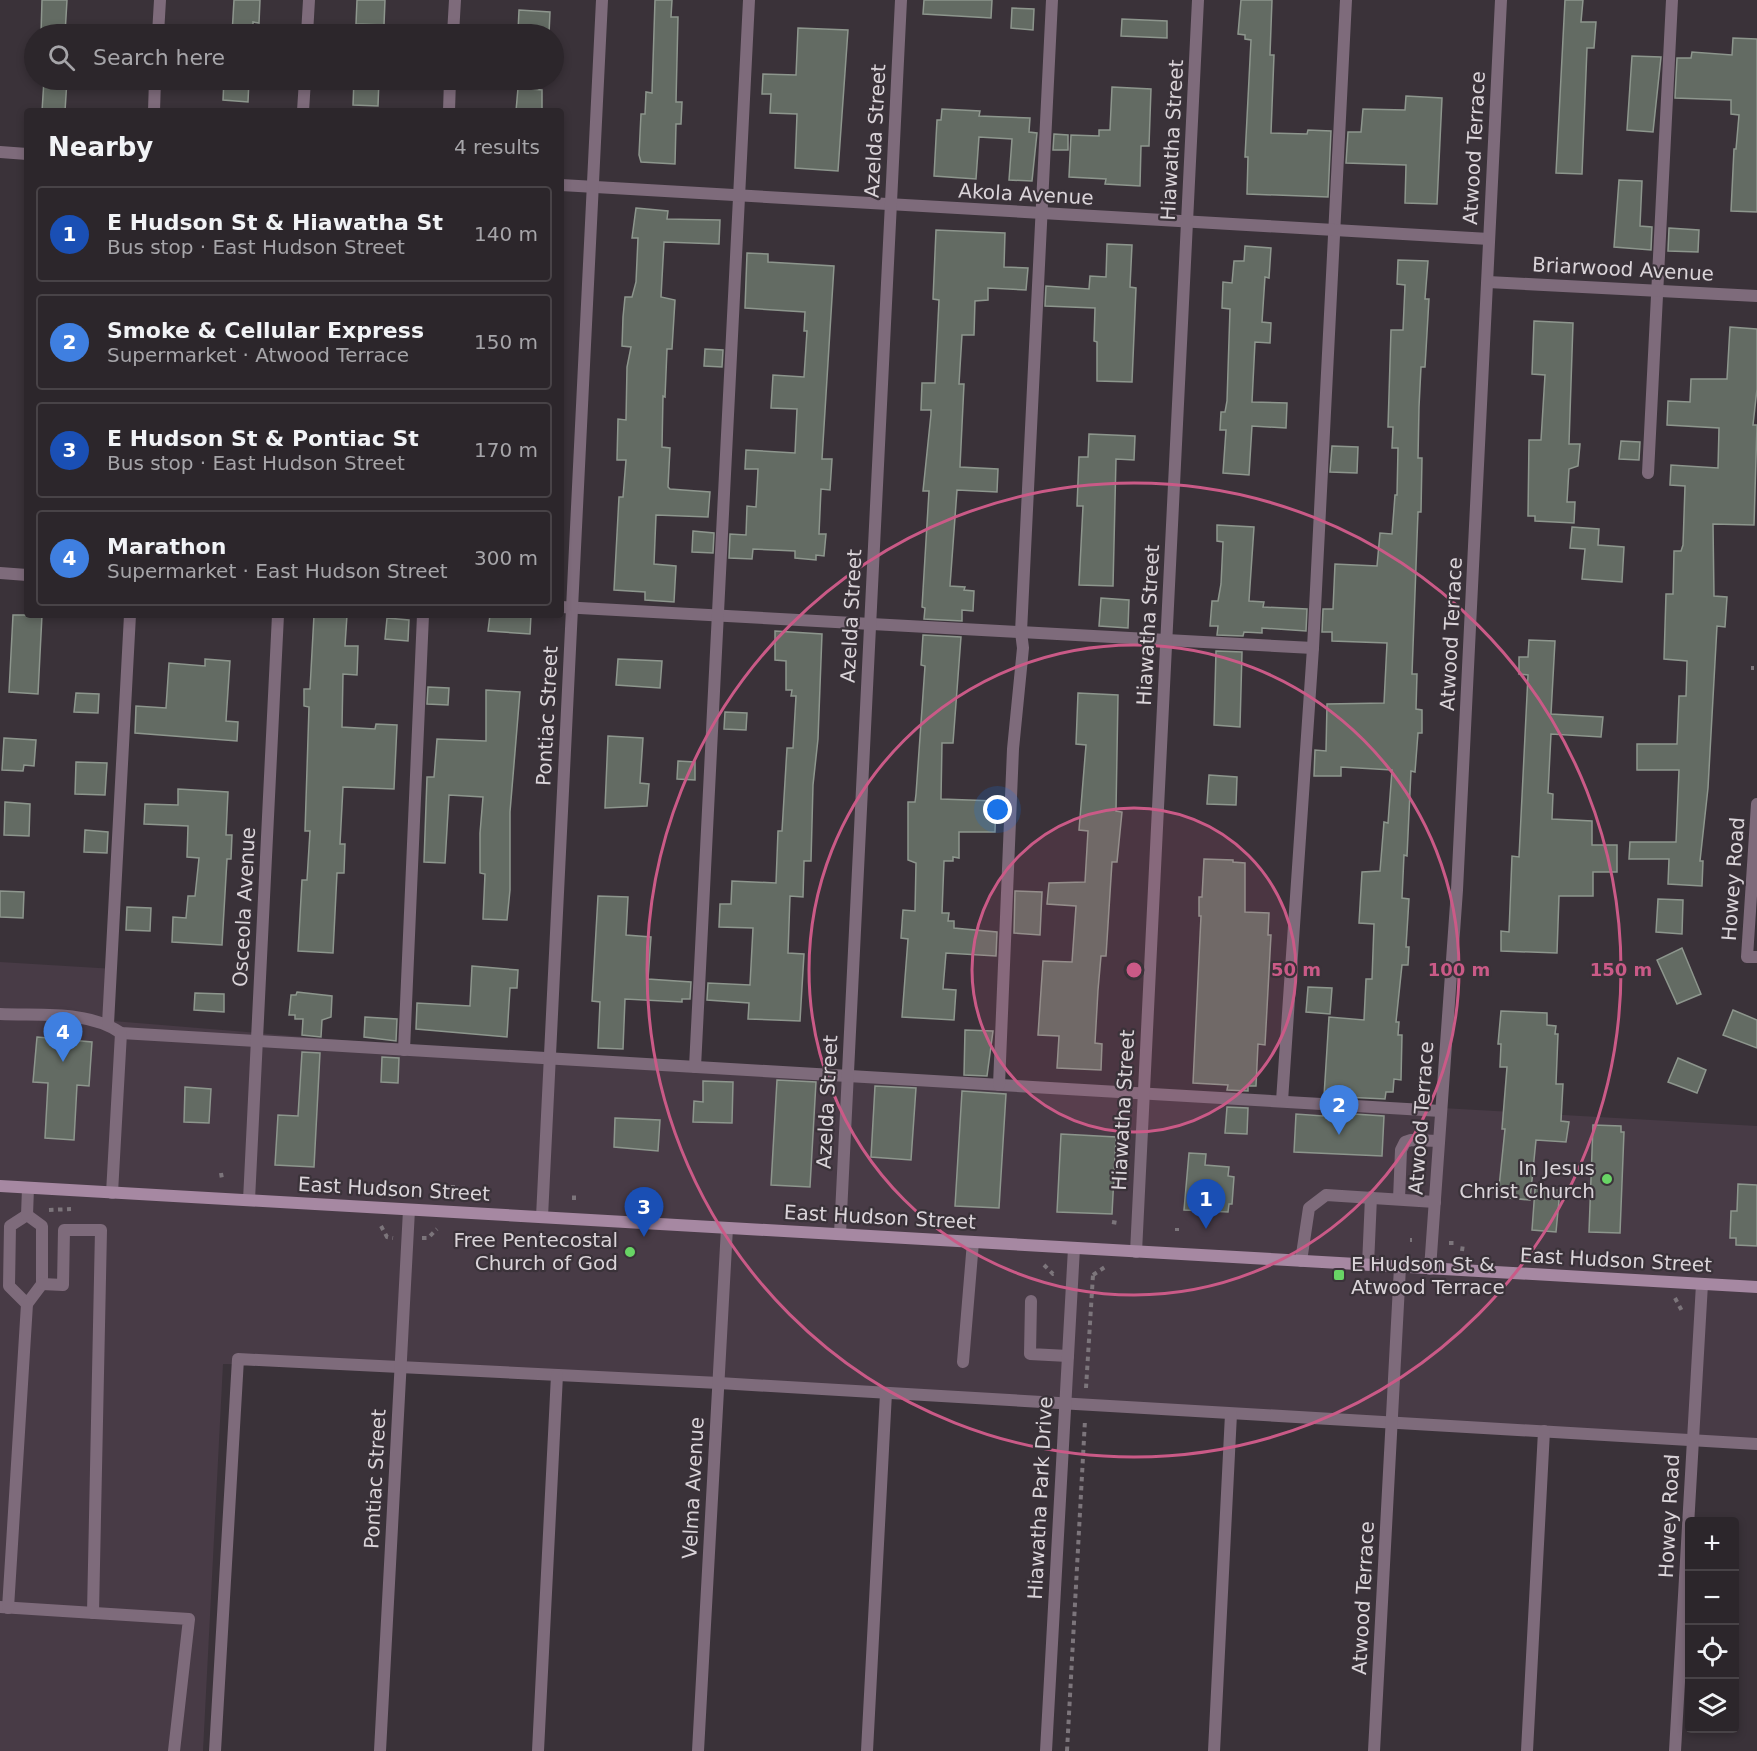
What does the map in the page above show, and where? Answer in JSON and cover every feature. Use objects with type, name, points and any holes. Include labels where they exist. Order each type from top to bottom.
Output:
[{"type":"main road","name":"East Hudson Street","points":[[0,1186],[1757,1287]]},
{"type":"street","points":[[159,24],[160,0]]},
{"type":"street","points":[[308,24],[309,0]]},
{"type":"street","points":[[454,24],[455,0]]},
{"type":"street","name":"Pontiac Street","points":[[542,1217],[567,607],[602,0]]},
{"type":"street","points":[[695,1067],[748,0]]},
{"type":"street","name":"Azelda Street","points":[[840,1234],[901,0]]},
{"type":"street","points":[[999,1085],[1013,749],[1023,648],[1021,632],[1052,0]]},
{"type":"street","name":"Hiawatha Street","points":[[1136,1252],[1198,0]]},
{"type":"street","points":[[1282,1101],[1313,648],[1346,0]]},
{"type":"street","name":"Atwood Terrace","points":[[1430,1269],[1457,890],[1501,0]]},
{"type":"street","points":[[1648,473],[1655,291],[1672,0]]},
{"type":"street","points":[[154,108],[155,90]]},
{"type":"street","points":[[303,108],[304,90]]},
{"type":"street","points":[[449,108],[450,90]]},
{"type":"street","points":[[0,152],[24,154]]},
{"type":"street","name":"Akola Avenue","points":[[564,185],[891,206],[1490,239]]},
{"type":"street","name":"Briarwood Avenue","points":[[1488,282],[1757,296]]},
{"type":"street","points":[[0,573],[24,575]]},
{"type":"street","points":[[567,607],[1167,642],[1313,648]]},
{"type":"street","points":[[108,1024],[130,618]]},
{"type":"street","name":"Osceola Avenue","points":[[249,1200],[278,618]]},
{"type":"street","points":[[404,1050],[423,618]]},
{"type":"street","name":"Howey Road","points":[[1752,957],[1757,804]]},
{"type":"street","points":[[0,1014],[87,1018],[108,1024],[121,1033],[1441,1111]]},
{"type":"street","points":[[112,1192],[121,1033]]},
{"type":"street","points":[[1399,1199],[1401,1150],[1405,1143],[1411,1140],[1439,1141]]},
{"type":"street","points":[[27,1215],[28,1188]]},
{"type":"street","points":[[1301,1261],[1309,1208],[1326,1195],[1435,1202]]},
{"type":"street","points":[[1368,1265],[1371,1197]]},
{"type":"street","name":"Pontiac Street","points":[[380,1751],[409,1209]]},
{"type":"street","points":[[27,1215],[42,1226],[42,1284],[27,1304],[4,1608],[189,1618],[174,1751]]},
{"type":"street","points":[[27,1215],[10,1226],[4,1285],[27,1304]]},
{"type":"street","name":"Velma Avenue","points":[[698,1751],[727,1228]]},
{"type":"street","points":[[42,1284],[63,1285],[64,1230],[101,1230],[93,1613]]},
{"type":"street","points":[[963,1362],[973,1242]]},
{"type":"street","name":"Hiawatha Park Drive","points":[[1046,1751],[1074,1248]]},
{"type":"street","name":"Atwood Terrace","points":[[1374,1751],[1400,1267]]},
{"type":"street","name":"Howey Road","points":[[1675,1751],[1702,1284]]},
{"type":"street","points":[[1031,1301],[1030,1354],[1068,1356]]},
{"type":"street","points":[[215,1751],[238,1359],[719,1383],[1757,1444]]},
{"type":"street","points":[[538,1751],[557,1375]]},
{"type":"street","points":[[867,1751],[886,1393]]},
{"type":"street","points":[[1214,1751],[1231,1414]]},
{"type":"street","points":[[1527,1751],[1544,1431]]},
{"type":"path","points":[[221,1173],[222,1179]]},
{"type":"path","points":[[453,1185],[453,1191]]},
{"type":"path","points":[[574,1193],[574,1200]]},
{"type":"path","points":[[880,1217],[886,1211]]},
{"type":"path","points":[[1112,1222],[1118,1223]]},
{"type":"path","points":[[1449,1243],[1456,1243]]},
{"type":"path","points":[[1462,1251],[1463,1244]]},
{"type":"path","points":[[1674,1257],[1674,1263]]},
{"type":"path","points":[[1067,1751],[1093,1275]]},
{"type":"path","points":[[1672,1294],[1686,1318]]},
{"type":"shaded area","points":[[0,962],[115,969],[113,1021],[547,1057],[1757,1126],[1757,1444],[399,1366],[223,1364],[203,1751],[0,1751]]},
{"type":"building","points":[[42,0],[67,0],[66,24],[41,24]]},
{"type":"building","points":[[234,0],[260,0],[259,23],[233,24]]},
{"type":"building","points":[[357,0],[385,0],[384,24],[356,24]]},
{"type":"building","points":[[655,0],[672,0],[671,17],[678,17],[676,102],[682,102],[681,124],[676,124],[675,164],[641,162],[639,155],[641,114],[645,114],[646,92],[652,93]]},
{"type":"building","points":[[924,0],[992,0],[991,18],[923,14]]},
{"type":"building","points":[[1241,0],[1272,0],[1270,55],[1274,55],[1271,133],[1307,134],[1308,130],[1331,131],[1328,197],[1247,194],[1248,157],[1245,157],[1251,40],[1245,39],[1245,35],[1238,34]]},
{"type":"building","points":[[1565,0],[1583,0],[1581,22],[1596,22],[1594,48],[1587,48],[1582,174],[1556,173]]},
{"type":"building","points":[[1012,8],[1034,9],[1033,30],[1011,28]]},
{"type":"building","points":[[519,10],[550,12],[549,24],[518,24]]},
{"type":"building","points":[[1122,19],[1167,21],[1167,38],[1121,36]]},
{"type":"building","points":[[798,28],[848,30],[838,171],[795,168],[797,114],[770,113],[771,94],[762,94],[763,74],[796,75]]},
{"type":"building","points":[[1733,38],[1757,39],[1757,212],[1731,211],[1734,149],[1736,149],[1739,115],[1731,114],[1731,100],[1675,98],[1677,58],[1691,58],[1692,52],[1732,55]]},
{"type":"building","points":[[1632,56],[1661,57],[1653,132],[1627,130]]},
{"type":"building","points":[[1112,87],[1151,89],[1149,146],[1141,146],[1140,186],[1105,184],[1106,179],[1069,177],[1071,135],[1099,136],[1099,130],[1110,130]]},
{"type":"building","points":[[43,90],[66,90],[65,108],[42,108]]},
{"type":"building","points":[[224,90],[249,90],[248,102],[223,100]]},
{"type":"building","points":[[354,90],[379,90],[378,106],[353,105]]},
{"type":"building","points":[[518,90],[542,90],[542,108],[516,108]]},
{"type":"building","points":[[1406,96],[1442,98],[1437,204],[1405,203],[1406,165],[1346,163],[1348,132],[1361,132],[1363,109],[1405,110]]},
{"type":"building","points":[[942,109],[980,111],[979,116],[1030,118],[1029,132],[1037,133],[1032,181],[1009,180],[1012,139],[979,137],[976,179],[934,176],[937,120],[941,120]]},
{"type":"building","points":[[1054,134],[1068,135],[1068,150],[1053,150]]},
{"type":"building","points":[[1619,180],[1642,181],[1640,226],[1652,227],[1651,250],[1614,247]]},
{"type":"building","points":[[636,208],[668,211],[667,219],[720,220],[719,244],[664,242],[661,297],[675,300],[672,349],[667,349],[665,397],[663,396],[662,447],[670,448],[668,487],[710,492],[708,517],[656,515],[654,564],[676,566],[674,602],[645,600],[645,592],[614,590],[619,497],[623,497],[626,460],[617,460],[618,419],[626,420],[627,367],[631,347],[622,346],[623,317],[625,297],[632,297],[636,282],[638,238],[632,238]]},
{"type":"building","points":[[1669,228],[1699,230],[1698,252],[1668,251]]},
{"type":"building","points":[[936,230],[1005,233],[1004,267],[1028,268],[1026,290],[988,288],[988,300],[975,301],[974,335],[962,335],[959,384],[964,384],[960,467],[998,469],[997,492],[957,490],[950,586],[965,587],[964,590],[974,591],[973,611],[962,610],[962,621],[924,619],[925,608],[922,607],[929,491],[923,491],[931,410],[921,410],[922,383],[935,383],[939,300],[933,299]]},
{"type":"building","points":[[1107,244],[1132,245],[1130,287],[1136,288],[1132,382],[1097,381],[1097,342],[1094,341],[1095,308],[1045,306],[1046,286],[1089,289],[1090,276],[1106,277]]},
{"type":"building","points":[[1245,246],[1271,248],[1269,278],[1265,277],[1262,322],[1271,323],[1270,343],[1255,342],[1252,402],[1287,403],[1286,428],[1252,426],[1249,475],[1223,473],[1226,430],[1220,430],[1221,412],[1225,412],[1227,401],[1230,309],[1222,308],[1223,282],[1232,283],[1234,261],[1244,261]]},
{"type":"building","points":[[747,253],[768,254],[768,262],[834,266],[822,459],[832,459],[830,490],[821,489],[819,534],[826,534],[824,556],[816,555],[816,560],[795,558],[795,551],[753,549],[752,559],[729,558],[730,534],[746,535],[747,506],[756,507],[758,469],[745,469],[746,450],[795,453],[797,409],[771,408],[773,375],[804,377],[807,331],[804,331],[805,312],[745,308]]},
{"type":"building","points":[[1398,260],[1428,261],[1425,299],[1429,299],[1425,367],[1421,367],[1419,407],[1418,458],[1422,458],[1421,512],[1418,512],[1412,674],[1417,674],[1416,709],[1422,710],[1422,733],[1418,733],[1415,772],[1411,771],[1407,856],[1404,855],[1402,898],[1409,899],[1406,947],[1409,947],[1408,965],[1402,965],[1396,1022],[1399,1022],[1398,1035],[1402,1035],[1401,1080],[1394,1079],[1393,1092],[1386,1092],[1385,1099],[1324,1096],[1329,1017],[1364,1020],[1366,979],[1372,979],[1374,924],[1359,923],[1362,872],[1380,871],[1384,822],[1388,823],[1392,770],[1341,767],[1341,776],[1314,776],[1315,750],[1326,751],[1327,704],[1384,703],[1387,643],[1332,641],[1332,632],[1322,632],[1323,609],[1333,609],[1335,564],[1377,566],[1380,533],[1392,534],[1395,495],[1397,495],[1398,448],[1392,448],[1393,427],[1388,427],[1391,330],[1403,330],[1405,285],[1397,284]]},
{"type":"building","points":[[1534,321],[1573,323],[1569,444],[1580,444],[1578,466],[1569,469],[1567,502],[1575,502],[1574,523],[1535,521],[1535,516],[1528,516],[1529,440],[1541,440],[1545,375],[1532,374]]},
{"type":"building","points":[[1730,327],[1757,329],[1757,389],[1753,425],[1757,425],[1754,525],[1713,524],[1714,596],[1727,597],[1725,627],[1717,626],[1708,788],[1700,861],[1703,861],[1702,886],[1668,884],[1669,859],[1629,859],[1630,842],[1676,842],[1679,770],[1637,770],[1637,744],[1677,744],[1679,696],[1686,696],[1687,661],[1664,659],[1666,594],[1673,594],[1674,551],[1681,551],[1683,545],[1685,486],[1670,485],[1671,465],[1718,468],[1719,428],[1667,425],[1668,401],[1690,402],[1691,379],[1727,379]]},
{"type":"building","points":[[705,349],[723,350],[722,367],[704,366]]},
{"type":"building","points":[[1089,434],[1135,436],[1134,460],[1116,459],[1113,586],[1079,585],[1083,506],[1077,506],[1079,457],[1088,457]]},
{"type":"building","points":[[1621,441],[1640,442],[1639,460],[1619,459]]},
{"type":"building","points":[[1332,446],[1358,447],[1357,473],[1330,472]]},
{"type":"building","points":[[1217,525],[1254,527],[1249,601],[1264,602],[1263,607],[1307,609],[1306,631],[1262,628],[1262,633],[1244,632],[1243,636],[1217,635],[1218,626],[1210,626],[1212,601],[1218,601],[1221,584],[1223,542],[1217,541]]},
{"type":"building","points":[[1572,527],[1599,529],[1598,545],[1624,547],[1622,582],[1582,579],[1585,549],[1570,548]]},
{"type":"building","points":[[693,531],[714,533],[713,553],[692,552]]},
{"type":"building","points":[[1101,598],[1129,600],[1128,628],[1099,626]]},
{"type":"building","points":[[13,615],[24,615],[24,618],[42,618],[38,694],[9,692]]},
{"type":"building","points":[[314,618],[347,618],[345,646],[358,646],[357,675],[343,674],[342,727],[375,729],[376,724],[397,725],[394,789],[343,787],[340,844],[345,844],[344,873],[337,873],[333,953],[298,951],[302,880],[307,880],[310,831],[305,831],[309,707],[304,706],[304,689],[310,689]]},
{"type":"building","points":[[387,618],[409,620],[408,641],[385,639]]},
{"type":"building","points":[[490,618],[531,618],[530,634],[488,631]]},
{"type":"building","points":[[775,631],[822,634],[811,861],[804,861],[803,897],[790,896],[788,953],[804,954],[800,1021],[748,1019],[749,1003],[707,1000],[708,983],[750,985],[753,928],[719,927],[720,904],[731,904],[732,881],[776,883],[778,831],[782,831],[787,748],[793,748],[796,696],[791,696],[792,690],[786,690],[786,661],[775,660]]},
{"type":"building","points":[[923,635],[961,637],[953,743],[942,743],[941,799],[996,801],[995,832],[959,832],[959,858],[953,857],[953,861],[944,861],[942,913],[949,913],[948,921],[954,921],[954,928],[997,932],[996,956],[946,953],[943,989],[956,990],[954,1020],[902,1017],[908,939],[901,938],[903,910],[915,911],[916,863],[908,860],[908,802],[915,802],[916,794],[925,666],[921,665]]},
{"type":"building","points":[[1529,640],[1555,641],[1551,714],[1603,717],[1601,737],[1551,734],[1548,793],[1553,794],[1552,819],[1592,821],[1592,845],[1617,845],[1617,872],[1593,872],[1593,896],[1559,896],[1557,953],[1501,951],[1501,931],[1509,932],[1512,856],[1519,857],[1528,675],[1519,674],[1519,657],[1528,657]]},
{"type":"building","points":[[1216,651],[1242,652],[1240,727],[1214,725]]},
{"type":"building","points":[[205,659],[230,661],[226,721],[238,722],[237,741],[135,733],[136,706],[166,708],[169,663],[205,666]]},
{"type":"building","points":[[618,659],[662,661],[660,688],[616,685]]},
{"type":"building","points":[[428,687],[449,688],[448,705],[427,704]]},
{"type":"building","points":[[486,690],[520,692],[510,812],[510,890],[507,920],[483,919],[485,874],[480,873],[480,833],[483,797],[449,795],[445,863],[424,862],[427,777],[434,777],[437,739],[486,741]]},
{"type":"building","points":[[76,693],[99,694],[98,713],[74,712]]},
{"type":"building","points":[[1078,693],[1118,695],[1116,811],[1122,812],[1117,862],[1112,862],[1106,956],[1101,956],[1098,990],[1095,1043],[1102,1044],[1101,1070],[1057,1068],[1059,1036],[1038,1035],[1043,961],[1072,962],[1076,906],[1047,904],[1049,883],[1085,882],[1088,831],[1079,830],[1086,745],[1076,744]]},
{"type":"building","points":[[725,712],[747,713],[746,730],[724,729]]},
{"type":"building","points":[[608,736],[643,738],[640,783],[649,784],[647,806],[605,808]]},
{"type":"building","points":[[4,738],[36,740],[34,766],[24,765],[23,771],[2,770]]},
{"type":"building","points":[[678,761],[695,762],[695,780],[677,779]]},
{"type":"building","points":[[76,762],[107,763],[105,795],[75,794]]},
{"type":"building","points":[[1209,775],[1237,777],[1236,805],[1207,804]]},
{"type":"building","points":[[178,789],[228,792],[226,835],[232,835],[231,859],[227,859],[222,945],[172,942],[173,917],[186,918],[188,896],[195,896],[199,858],[187,857],[188,826],[144,824],[145,804],[178,805]]},
{"type":"building","points":[[5,802],[30,804],[29,836],[4,835]]},
{"type":"building","points":[[85,830],[108,832],[107,853],[84,852]]},
{"type":"building","points":[[1204,859],[1233,860],[1233,862],[1245,863],[1245,912],[1269,913],[1268,935],[1271,935],[1265,1045],[1258,1044],[1256,1086],[1248,1086],[1248,1091],[1227,1090],[1228,1085],[1193,1083],[1201,916],[1199,916],[1199,897],[1202,897]]},
{"type":"building","points":[[0,891],[24,892],[23,918],[0,917]]},
{"type":"building","points":[[1015,891],[1042,892],[1040,935],[1014,933]]},
{"type":"building","points":[[598,896],[628,897],[626,935],[651,937],[648,979],[691,982],[690,999],[682,999],[682,1002],[625,999],[623,1049],[598,1048],[600,1002],[592,1001]]},
{"type":"building","points":[[1658,899],[1683,900],[1682,934],[1656,932]]},
{"type":"building","points":[[127,907],[151,908],[150,931],[126,930]]},
{"type":"building","points":[[1682,948],[1701,994],[1677,1004],[1657,960]]},
{"type":"building","points":[[472,966],[518,970],[517,988],[510,988],[507,1037],[416,1029],[417,1003],[470,1006]]},
{"type":"building","points":[[1308,987],[1332,988],[1330,1014],[1306,1012]]},
{"type":"building","points":[[297,992],[332,996],[331,1017],[322,1020],[321,1037],[302,1035],[303,1019],[295,1019],[295,1015],[289,1015],[291,995],[296,995]]},
{"type":"building","points":[[195,993],[224,994],[224,1012],[194,1010]]},
{"type":"building","points":[[1733,1010],[1757,1020],[1757,1048],[1723,1035]]},
{"type":"building","points":[[1501,1011],[1547,1013],[1547,1025],[1556,1026],[1555,1034],[1558,1034],[1556,1084],[1563,1084],[1561,1121],[1569,1122],[1566,1142],[1536,1140],[1530,1200],[1498,1197],[1505,1129],[1502,1129],[1507,1067],[1500,1067],[1501,1044],[1498,1044]]},
{"type":"building","points":[[365,1017],[397,1019],[396,1041],[364,1037]]},
{"type":"building","points":[[965,1030],[993,1031],[987,1076],[964,1075]]},
{"type":"building","points":[[37,1037],[92,1042],[89,1086],[77,1085],[74,1140],[45,1138],[48,1083],[33,1082]]},
{"type":"building","points":[[302,1052],[320,1053],[314,1167],[275,1165],[278,1115],[298,1116]]},
{"type":"building","points":[[382,1057],[399,1058],[398,1083],[381,1082]]},
{"type":"building","points":[[1678,1058],[1706,1070],[1697,1093],[1668,1082]]},
{"type":"building","points":[[777,1080],[816,1082],[810,1187],[771,1185]]},
{"type":"building","points":[[703,1081],[733,1082],[732,1123],[693,1122],[694,1101],[703,1102]]},
{"type":"building","points":[[875,1086],[916,1088],[911,1160],[871,1157]]},
{"type":"building","points":[[185,1087],[211,1089],[209,1123],[184,1122]]},
{"type":"building","points":[[962,1091],[1006,1094],[999,1208],[955,1206]]},
{"type":"building","points":[[1227,1107],[1248,1108],[1247,1134],[1225,1133]]},
{"type":"building","points":[[1323,1112],[1384,1116],[1382,1156],[1294,1152],[1296,1114],[1323,1116]]},
{"type":"building","points":[[615,1118],[660,1120],[658,1151],[614,1147]]},
{"type":"building","name":"In Jesus Christ Church","points":[[1593,1125],[1621,1126],[1621,1132],[1624,1132],[1620,1233],[1589,1232]]},
{"type":"building","points":[[1061,1134],[1116,1137],[1112,1214],[1057,1212]]},
{"type":"building","points":[[1189,1153],[1206,1154],[1205,1165],[1229,1167],[1228,1176],[1234,1177],[1232,1204],[1229,1204],[1228,1212],[1184,1210]]},
{"type":"building","points":[[1738,1184],[1757,1185],[1757,1246],[1736,1245],[1736,1238],[1730,1238],[1731,1211],[1737,1211]]},
{"type":"building","points":[[1535,1189],[1560,1190],[1556,1232],[1532,1230]]},
{"type":"place","name":"Marathon","points":[[63,1062]]},
{"type":"place","name":"Smoke & Cellular Express","points":[[1339,1135]]},
{"type":"place","name":"In Jesus Christ Church","points":[[1607,1179]]},
{"type":"place","name":"E Hudson St & Hiawatha St","points":[[1206,1229]]},
{"type":"place","name":"E Hudson St & Pontiac St","points":[[644,1237]]},
{"type":"place","name":"Free Pentecostal Church of God","points":[[630,1252]]},
{"type":"place","name":"E Hudson St & Atwood Terrace","points":[[1339,1275]]}]
